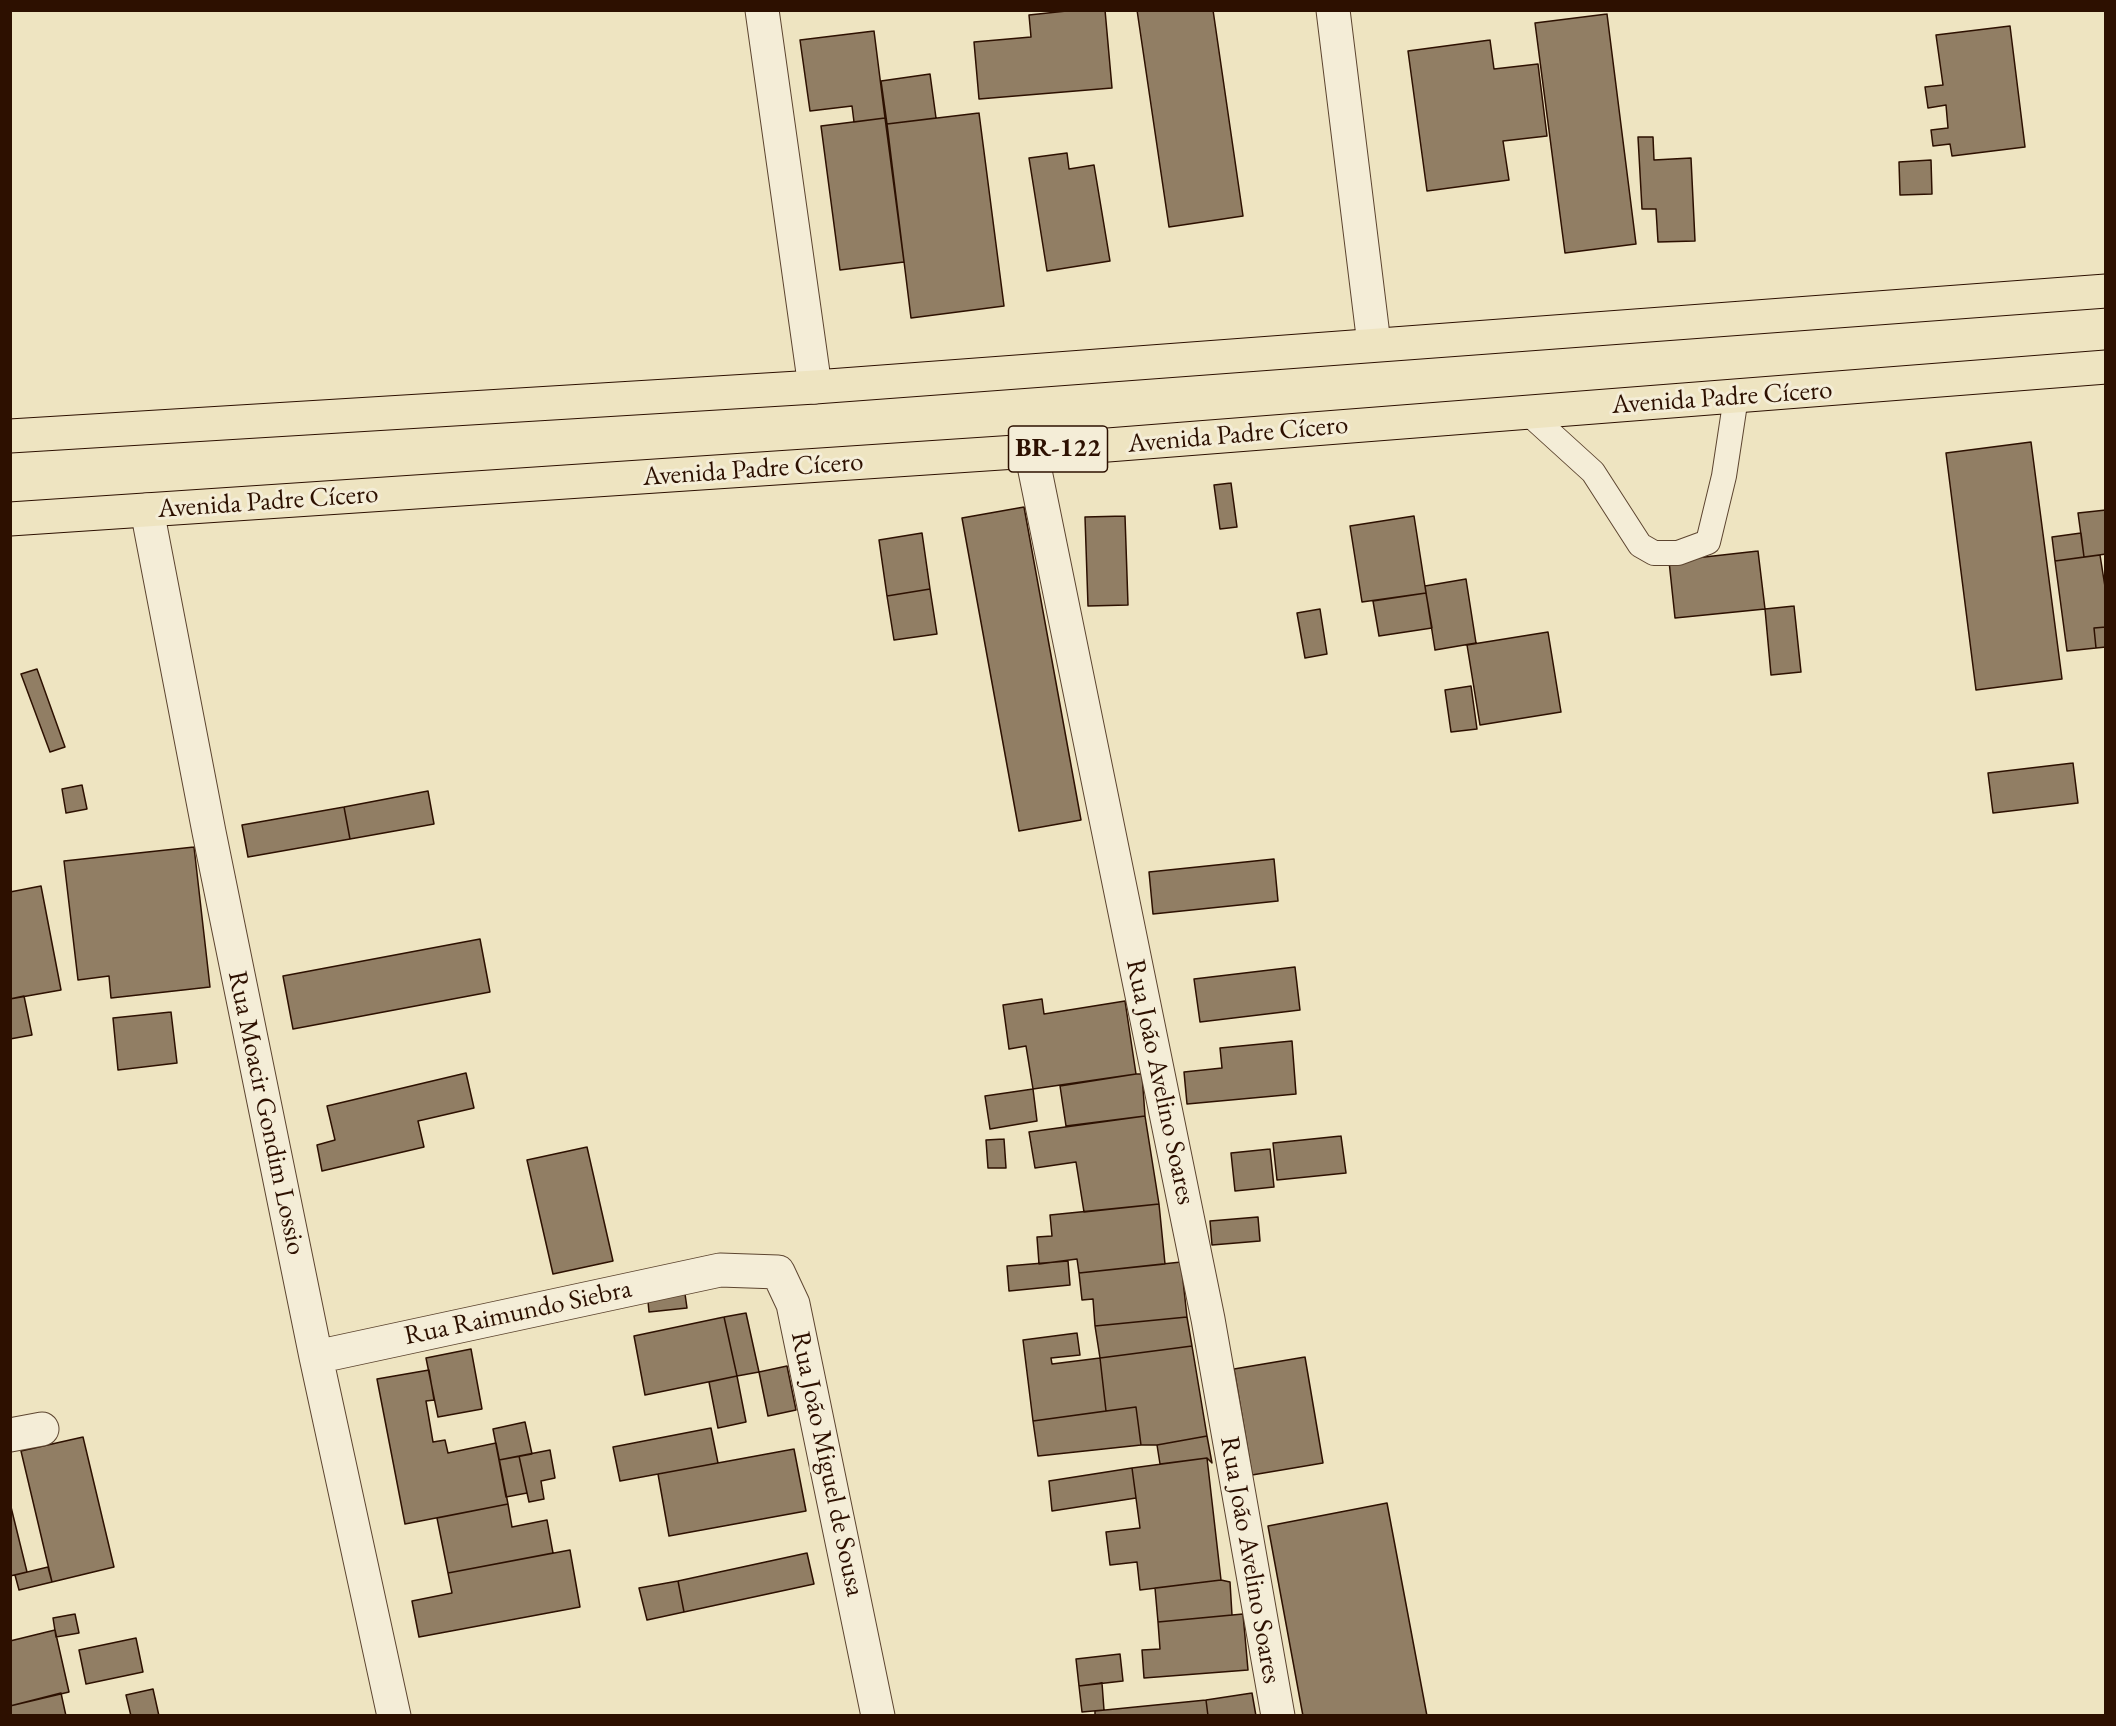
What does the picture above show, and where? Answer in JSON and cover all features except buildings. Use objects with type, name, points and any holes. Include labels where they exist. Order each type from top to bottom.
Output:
[{"type":"highway","points":[[10,436],[815,387],[2106,291]]},
{"type":"highway","name":"Avenida Padre Cícero","points":[[10,519],[1031,452],[2106,367]]},
{"type":"street","points":[[762,10],[815,387]]},
{"type":"street","points":[[1333,10],[1374,344]]},
{"type":"street","name":"Rua João Avelino Soares","points":[[1031,452],[1208,1319],[1278,1716]]},
{"type":"street","name":"Rua Moacir Gondim Lossio","points":[[147,510],[209,832],[316,1357],[394,1716]]},
{"type":"street","name":"Rua Raimundo Siebra","points":[[316,1357],[720,1270]]},
{"type":"street","name":"Rua João Miguel de Sousa","points":[[720,1270],[778,1272],[793,1304],[878,1716]]},
{"type":"street","points":[[10,1435],[42,1429]]},
{"type":"lane","points":[[1527,412],[1593,472],[1640,546],[1654,553],[1678,553],[1708,542],[1724,476],[1736,397]]}]
